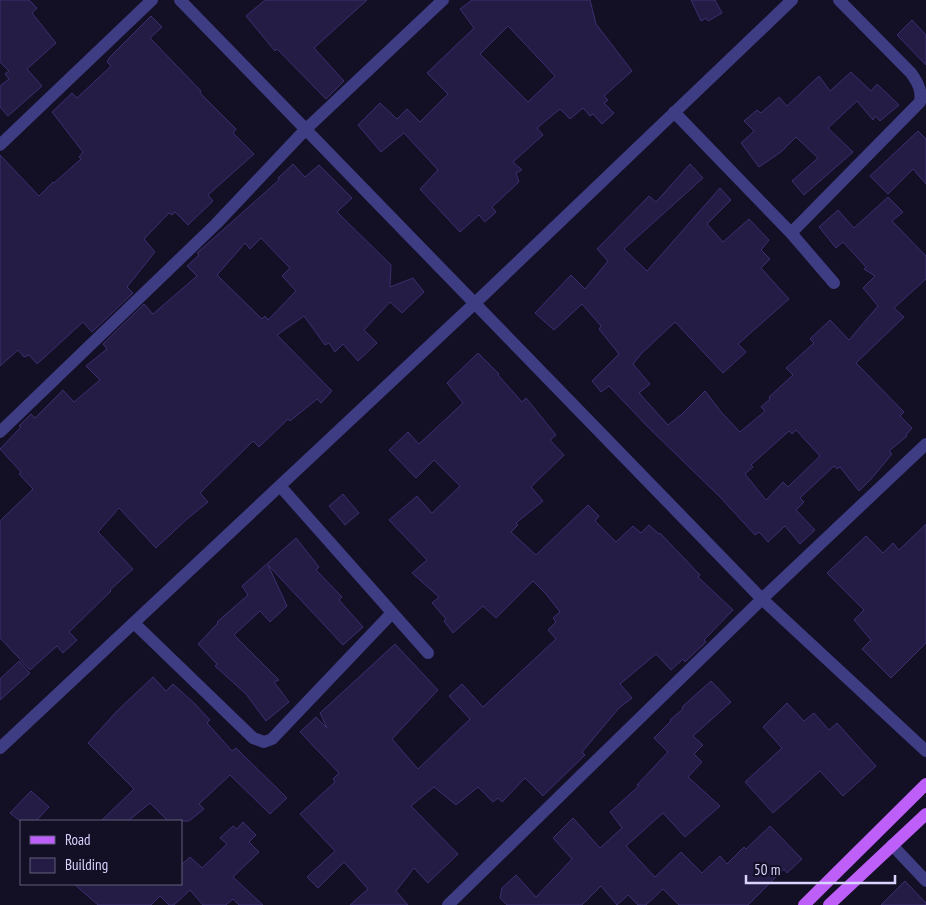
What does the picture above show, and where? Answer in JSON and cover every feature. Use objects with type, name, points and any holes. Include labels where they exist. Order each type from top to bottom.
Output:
[{"type":"main road","points":[[804,905],[926,784]]},
{"type":"main road","points":[[829,905],[926,814]]},
{"type":"street","points":[[0,145],[152,0]]},
{"type":"street","points":[[180,0],[762,599],[926,751]]},
{"type":"street","points":[[0,748],[474,304],[792,0]]},
{"type":"street","points":[[791,233],[920,102],[922,92],[911,73],[839,0]]},
{"type":"street","points":[[0,432],[216,224],[305,130],[442,1]]},
{"type":"street","points":[[674,112],[791,233],[834,283]]},
{"type":"street","points":[[448,905],[762,599],[926,444]]},
{"type":"street","points":[[280,486],[428,653]]},
{"type":"street","points":[[134,623],[253,738],[264,742],[272,739],[392,612]]},
{"type":"street","points":[[892,845],[926,881]]},
{"type":"building","points":[[0,0],[29,0],[37,8],[32,13],[56,43],[27,69],[42,86],[8,116],[0,107],[0,86],[9,79],[5,74],[9,71],[0,62]]},
{"type":"building","points":[[265,0],[367,0],[314,48],[344,81],[326,99],[277,49],[275,51],[246,16]]},
{"type":"building","points":[[472,0],[590,0],[596,24],[632,71],[604,96],[608,100],[604,103],[614,113],[602,124],[593,114],[590,116],[583,108],[570,119],[560,109],[537,128],[543,135],[513,162],[522,170],[516,173],[519,182],[492,207],[496,212],[485,222],[479,215],[460,232],[420,189],[438,170],[404,133],[381,152],[358,125],[380,103],[397,119],[407,109],[420,122],[448,94],[427,73],[474,28],[460,9]],"holes":[[[508,26],[555,76],[528,102],[480,54]]]},
{"type":"building","points":[[691,0],[715,0],[722,13],[708,21],[706,18],[701,21]]},
{"type":"building","points":[[151,16],[162,27],[150,38],[236,129],[233,133],[254,154],[208,195],[213,201],[188,225],[175,212],[172,215],[169,213],[144,239],[155,252],[127,287],[133,293],[92,332],[83,322],[37,364],[29,355],[24,357],[18,350],[0,366],[0,155],[39,196],[81,159],[79,157],[83,152],[52,112],[72,93],[77,98],[111,66],[107,62],[110,57]]},
{"type":"building","points":[[912,20],[926,35],[926,65],[897,35]]},
{"type":"building","points":[[851,72],[871,91],[877,84],[899,105],[880,121],[875,116],[873,120],[857,101],[828,128],[853,152],[804,195],[792,181],[818,158],[796,137],[781,152],[759,167],[741,143],[754,131],[744,121],[757,110],[761,113],[779,97],[787,106],[819,76],[830,91]]},
{"type":"building","points":[[918,131],[926,139],[926,184],[913,169],[888,194],[870,176]]},
{"type":"building","points":[[293,164],[305,177],[319,165],[352,198],[337,212],[391,265],[390,287],[413,278],[424,292],[402,313],[390,302],[364,330],[377,343],[358,361],[343,344],[335,352],[329,343],[325,345],[304,316],[277,335],[332,391],[321,403],[317,399],[290,421],[288,419],[259,447],[253,441],[200,493],[208,502],[156,548],[119,508],[98,532],[133,569],[69,632],[77,640],[63,653],[57,646],[30,670],[0,638],[0,521],[33,489],[19,474],[21,472],[0,449],[31,414],[35,418],[63,390],[74,402],[100,380],[86,366],[107,349],[103,344],[144,304],[153,314],[197,276],[187,266],[199,255],[197,253],[279,180],[278,178]],"holes":[[[261,238],[290,268],[282,276],[296,291],[268,320],[265,316],[262,319],[217,275],[245,243],[250,249]]]},
{"type":"building","points":[[690,164],[703,178],[624,249],[647,271],[720,188],[731,200],[707,224],[723,242],[749,219],[769,240],[761,250],[770,259],[761,268],[789,299],[738,344],[746,352],[723,373],[675,322],[641,354],[633,364],[650,384],[639,393],[668,425],[705,391],[740,432],[765,411],[761,407],[793,375],[786,368],[814,343],[810,339],[830,320],[849,340],[878,306],[863,288],[875,276],[864,269],[866,267],[843,242],[836,248],[819,227],[838,210],[854,228],[888,197],[903,212],[892,221],[926,256],[926,279],[894,308],[904,317],[856,363],[904,412],[900,416],[912,428],[907,436],[889,451],[892,454],[859,491],[840,467],[837,469],[834,466],[800,498],[804,502],[796,510],[815,530],[800,544],[785,526],[768,542],[759,532],[755,535],[720,497],[609,386],[601,392],[592,381],[619,354],[599,329],[601,326],[582,304],[554,330],[535,313],[571,275],[585,289],[608,261],[597,249],[649,196],[656,202]],"holes":[[[796,430],[820,456],[788,487],[783,482],[766,500],[745,474],[753,467],[751,465],[789,431],[792,434]]]},
{"type":"building","points":[[478,353],[499,374],[522,402],[526,398],[556,435],[550,440],[564,455],[531,487],[543,501],[516,523],[518,525],[511,532],[536,555],[588,505],[599,516],[595,521],[616,542],[633,526],[641,533],[649,525],[660,533],[700,575],[698,577],[733,610],[704,640],[706,642],[685,662],[683,659],[671,670],[656,654],[620,684],[632,698],[619,708],[582,752],[585,755],[543,796],[525,778],[502,802],[498,798],[493,802],[478,787],[456,805],[434,787],[411,806],[458,854],[428,883],[414,868],[396,891],[408,905],[350,905],[368,889],[344,862],[318,888],[307,877],[335,851],[300,814],[335,782],[333,779],[339,773],[300,732],[316,717],[327,728],[320,713],[395,644],[438,690],[392,739],[418,769],[470,719],[449,696],[462,684],[483,707],[556,639],[548,630],[556,622],[553,618],[560,612],[533,581],[496,618],[483,606],[453,633],[444,621],[446,619],[432,603],[439,597],[412,573],[427,560],[389,520],[417,496],[432,513],[460,486],[434,460],[416,478],[389,450],[408,432],[419,444],[463,403],[447,383]]},
{"type":"building","points":[[343,494],[359,513],[345,525],[329,506]]},
{"type":"building","points":[[926,524],[926,643],[891,678],[862,649],[871,640],[854,620],[864,610],[827,573],[866,536],[883,553],[893,543],[899,550]]},
{"type":"building","points":[[296,538],[319,567],[316,570],[342,597],[339,600],[363,627],[343,645],[268,565],[287,606],[270,622],[260,611],[234,635],[279,680],[274,682],[289,702],[266,721],[246,694],[215,666],[217,664],[198,644],[217,622],[248,595],[242,586]]},
{"type":"building","points":[[19,661],[30,673],[0,700],[0,679]]},
{"type":"building","points":[[153,677],[166,691],[173,684],[210,720],[207,723],[232,751],[236,748],[287,798],[270,814],[230,775],[199,804],[204,809],[189,821],[167,820],[150,803],[129,820],[102,820],[134,789],[88,743],[117,711]]},
{"type":"building","points":[[711,681],[731,702],[693,736],[703,745],[694,754],[702,762],[688,777],[720,806],[685,837],[663,813],[626,846],[655,877],[681,852],[702,873],[720,856],[727,864],[770,826],[802,859],[787,873],[784,869],[748,905],[679,905],[663,889],[646,905],[638,905],[628,895],[617,905],[601,886],[582,905],[507,905],[500,898],[502,888],[516,875],[536,897],[572,859],[553,838],[573,818],[600,848],[622,828],[610,812],[639,786],[637,785],[668,752],[654,738],[683,709],[682,707]]},
{"type":"building","points":[[787,703],[804,721],[814,713],[829,730],[837,723],[876,766],[843,796],[820,771],[773,813],[745,782],[782,748],[763,727]]},
{"type":"building","points":[[31,791],[49,807],[37,820],[20,821],[10,813]]},
{"type":"building","points":[[243,822],[256,835],[249,842],[259,852],[233,877],[263,905],[239,905],[233,899],[226,905],[203,905],[190,890],[174,905],[169,905],[160,896],[151,905],[98,905],[75,885],[182,885],[182,864],[190,857],[202,868],[227,844],[220,838],[233,826],[237,829]]},
{"type":"building","points":[[905,881],[926,905],[881,905]]}]
